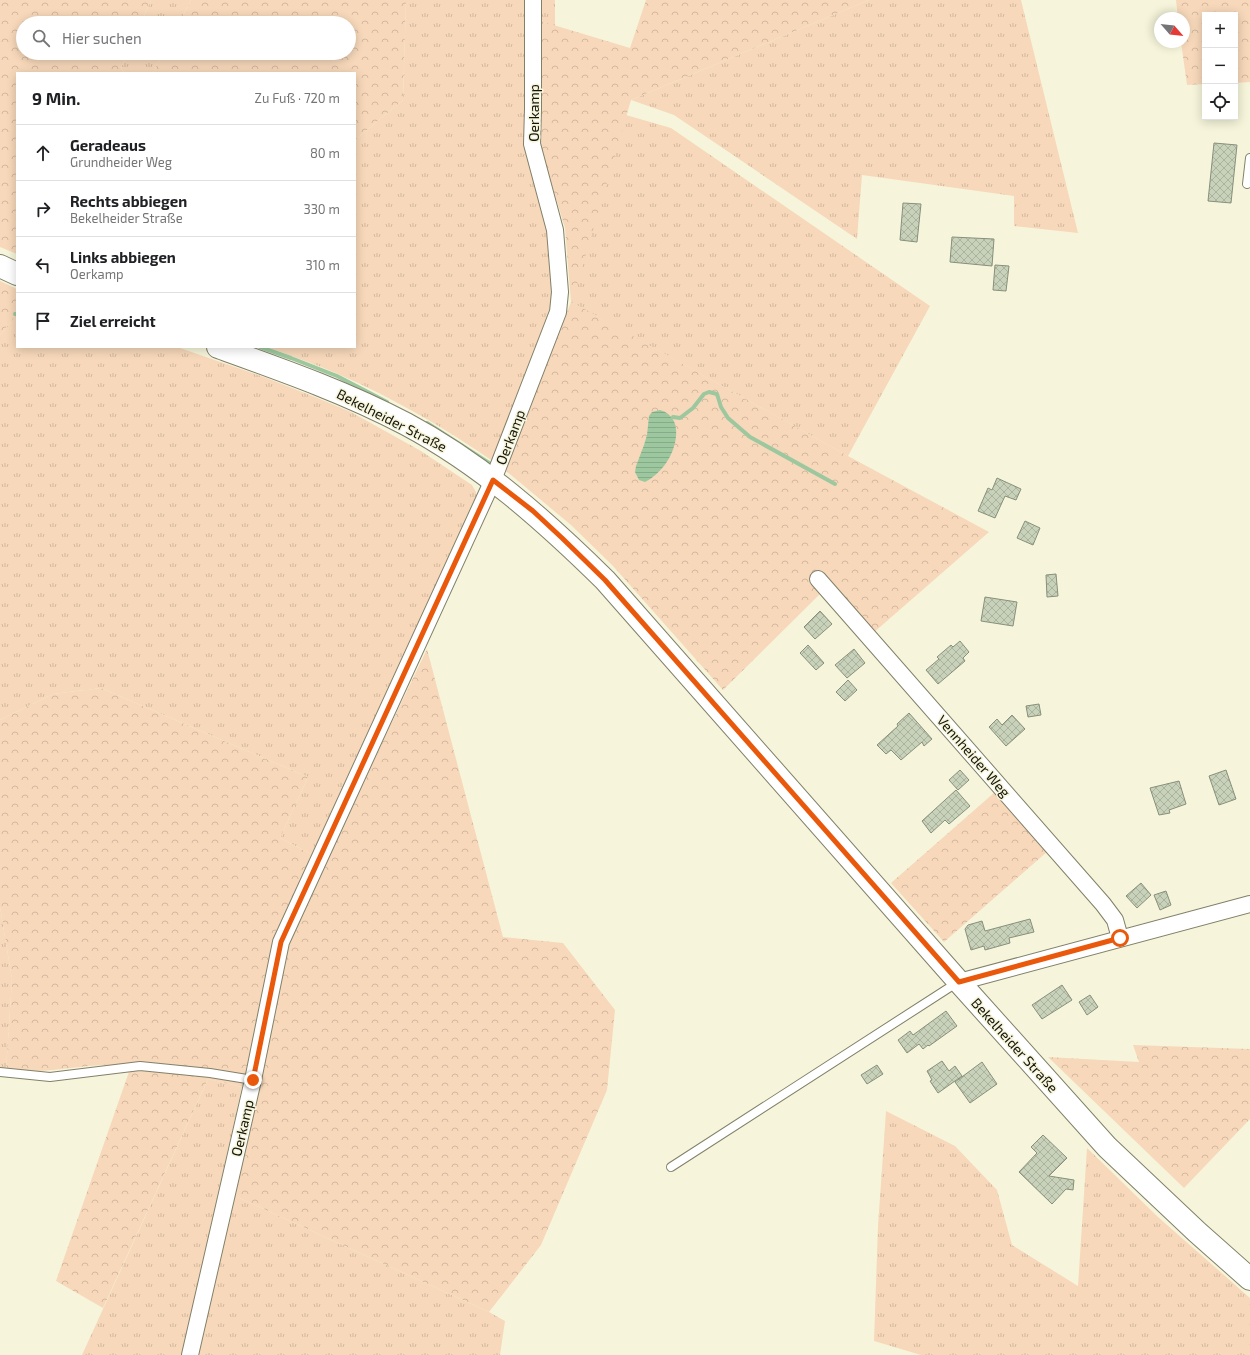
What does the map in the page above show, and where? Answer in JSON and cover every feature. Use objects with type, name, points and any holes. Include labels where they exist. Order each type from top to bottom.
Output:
[{"type":"street","name":"Oerkamp","points":[[190,1355],[253,1080],[281,942],[493,480],[558,312],[560,292],[554,230],[532,144],[532,0]]},
{"type":"street","points":[[0,266],[16,274]]},
{"type":"street","name":"Bekelheider Straße","points":[[221,348],[316,382],[406,424],[439,443],[493,480],[543,520],[605,580],[959,982],[1107,1147],[1250,1279]]},
{"type":"street","name":"Vennheider Weg","points":[[818,579],[1103,904],[1115,920],[1120,938]]},
{"type":"street","points":[[959,982],[1250,904]]},
{"type":"lane","points":[[1247,184],[1250,158]]},
{"type":"lane","points":[[671,1167],[959,982]]},
{"type":"lane","points":[[0,1072],[50,1077],[140,1066],[210,1073],[253,1080]]},
{"type":"green space","points":[[0,0],[151,0],[144,16],[16,16],[16,60],[125,60],[121,68],[123,72],[16,72],[16,254],[0,247]]},
{"type":"green space","points":[[151,0],[191,0],[183,16],[144,16]]},
{"type":"green space","points":[[191,0],[406,0],[403,100],[356,139],[356,72],[154,72],[160,60],[356,60],[356,16],[183,16]]},
{"type":"green space","points":[[406,0],[526,0],[549,229],[553,311],[494,462],[457,437],[399,403],[329,370],[270,348],[356,348],[356,139],[403,100]]},
{"type":"green space","points":[[537,0],[555,0],[555,26],[537,20]]},
{"type":"green space","points":[[646,0],[869,0],[631,100],[572,302],[848,456],[989,532],[864,641],[821,593],[723,690],[613,566],[571,525],[505,470],[571,302],[565,228],[538,140],[537,20],[630,48]]},
{"type":"green space","points":[[869,0],[1021,0],[1078,233],[1014,226],[1014,196],[862,175],[857,239],[674,115],[631,100]]},
{"type":"green space","points":[[1176,0],[1250,0],[1250,82],[1238,83],[1238,12],[1202,12],[1202,84],[1187,85],[1182,48],[1190,48],[1190,12],[1177,12]]},
{"type":"green space","points":[[125,60],[160,60],[154,72],[123,72],[121,68]]},
{"type":"green space","points":[[626,115],[671,128],[930,306],[848,456],[571,302]]},
{"type":"green space","points":[[0,281],[16,289],[16,315],[0,335]]},
{"type":"green space","points":[[16,315],[16,348],[180,348],[264,377],[351,412],[421,451],[472,485],[476,492],[477,498],[313,855],[280,838],[308,777],[101,688],[53,694],[0,720],[0,335]]},
{"type":"green space","points":[[427,649],[503,937],[563,943],[615,1010],[607,1090],[541,1245],[489,1312],[233,1195],[287,945]]},
{"type":"green space","points":[[101,688],[308,777],[280,838],[313,855],[276,940],[242,1087],[208,1079],[103,1308],[56,1281],[131,1066],[100,1065],[37,1071],[6,1071],[12,979],[0,907],[0,720],[53,694]]},
{"type":"green space","points":[[995,792],[1048,851],[944,942],[891,883]]},
{"type":"green space","points":[[0,907],[12,979],[6,1071],[0,1070]]},
{"type":"green space","points":[[1133,1045],[1250,1049],[1250,1119],[1184,1188],[1048,1057],[1139,1062]]},
{"type":"green space","points":[[208,1079],[242,1087],[182,1355],[82,1355]]},
{"type":"green space","points":[[886,1111],[955,1146],[997,1190],[1012,1245],[1078,1286],[1087,1148],[1158,1217],[1250,1298],[1250,1355],[921,1355],[874,1341],[878,1226]]},
{"type":"green space","points":[[233,1195],[489,1312],[505,1321],[500,1355],[196,1355]]},
{"type":"shaded area","points":[[660,410],[668,414],[673,419],[676,427],[675,443],[669,459],[664,466],[656,475],[645,482],[639,480],[635,472],[636,466],[647,435],[649,416],[652,412]]},
{"type":"building","points":[[1214,143],[1237,145],[1231,203],[1208,201]]},
{"type":"building","points":[[903,203],[921,204],[917,242],[900,240]]},
{"type":"building","points":[[952,237],[994,239],[992,266],[950,262]]},
{"type":"building","points":[[995,265],[1009,266],[1006,291],[993,290]]},
{"type":"building","points":[[997,478],[1021,489],[1016,500],[1005,496],[995,518],[978,511],[988,488],[992,490]]},
{"type":"building","points":[[1025,521],[1040,528],[1033,545],[1017,538]]},
{"type":"building","points":[[1056,574],[1058,596],[1047,597],[1046,575]]},
{"type":"building","points":[[985,597],[1017,602],[1013,626],[981,621]]},
{"type":"building","points":[[820,611],[832,624],[815,639],[804,627]]},
{"type":"building","points":[[960,641],[969,652],[963,658],[965,661],[938,684],[926,670],[939,659],[937,657],[951,645],[953,647]]},
{"type":"building","points":[[808,645],[824,663],[816,670],[800,653]]},
{"type":"building","points":[[854,649],[865,663],[847,678],[835,665]]},
{"type":"building","points":[[848,680],[857,690],[845,701],[836,692]]},
{"type":"building","points":[[1039,704],[1041,715],[1028,717],[1026,706]]},
{"type":"building","points":[[909,713],[932,739],[924,746],[922,742],[901,760],[891,750],[886,754],[877,745],[898,726],[897,724]]},
{"type":"building","points":[[1012,715],[1025,729],[1006,746],[989,727],[997,719],[1002,725]]},
{"type":"building","points":[[960,770],[969,780],[958,790],[949,780]]},
{"type":"building","points":[[1226,770],[1236,799],[1219,805],[1209,776]]},
{"type":"building","points":[[1179,781],[1186,804],[1169,810],[1170,813],[1159,815],[1150,788]]},
{"type":"building","points":[[956,790],[970,806],[949,824],[945,820],[931,833],[922,821]]},
{"type":"building","points":[[1141,883],[1151,895],[1137,908],[1126,896]]},
{"type":"building","points":[[1166,891],[1171,905],[1160,910],[1154,895]]},
{"type":"building","points":[[1030,919],[1034,932],[1009,938],[1010,943],[985,950],[984,946],[971,950],[965,929],[968,925],[982,921],[985,931]]},
{"type":"building","points":[[1062,985],[1072,1000],[1042,1019],[1032,1005]]},
{"type":"building","points":[[1090,995],[1098,1007],[1087,1015],[1079,1002]]},
{"type":"building","points":[[946,1011],[957,1026],[929,1046],[928,1045],[923,1049],[919,1044],[907,1053],[898,1040],[910,1031],[913,1035]]},
{"type":"building","points":[[942,1061],[949,1071],[955,1066],[962,1076],[938,1093],[930,1081],[932,1080],[927,1071]]},
{"type":"building","points":[[982,1062],[997,1084],[970,1103],[955,1082]]},
{"type":"building","points":[[877,1065],[883,1074],[867,1084],[861,1075]]},
{"type":"building","points":[[1043,1135],[1067,1158],[1049,1176],[1074,1180],[1073,1190],[1066,1189],[1052,1204],[1019,1172],[1037,1153],[1031,1147]]},
{"type":"waterway","points":[[263,348],[337,376],[387,402]]},
{"type":"waterway","points":[[673,417],[680,418],[693,408],[704,394],[709,392],[717,394],[721,407],[728,418],[750,437],[835,484]]},
{"type":"waterway","points":[[427,423],[489,463]]},
{"type":"route","points":[[253,1080],[281,942],[493,480],[533,511],[605,580],[959,982],[1120,938]]}]
